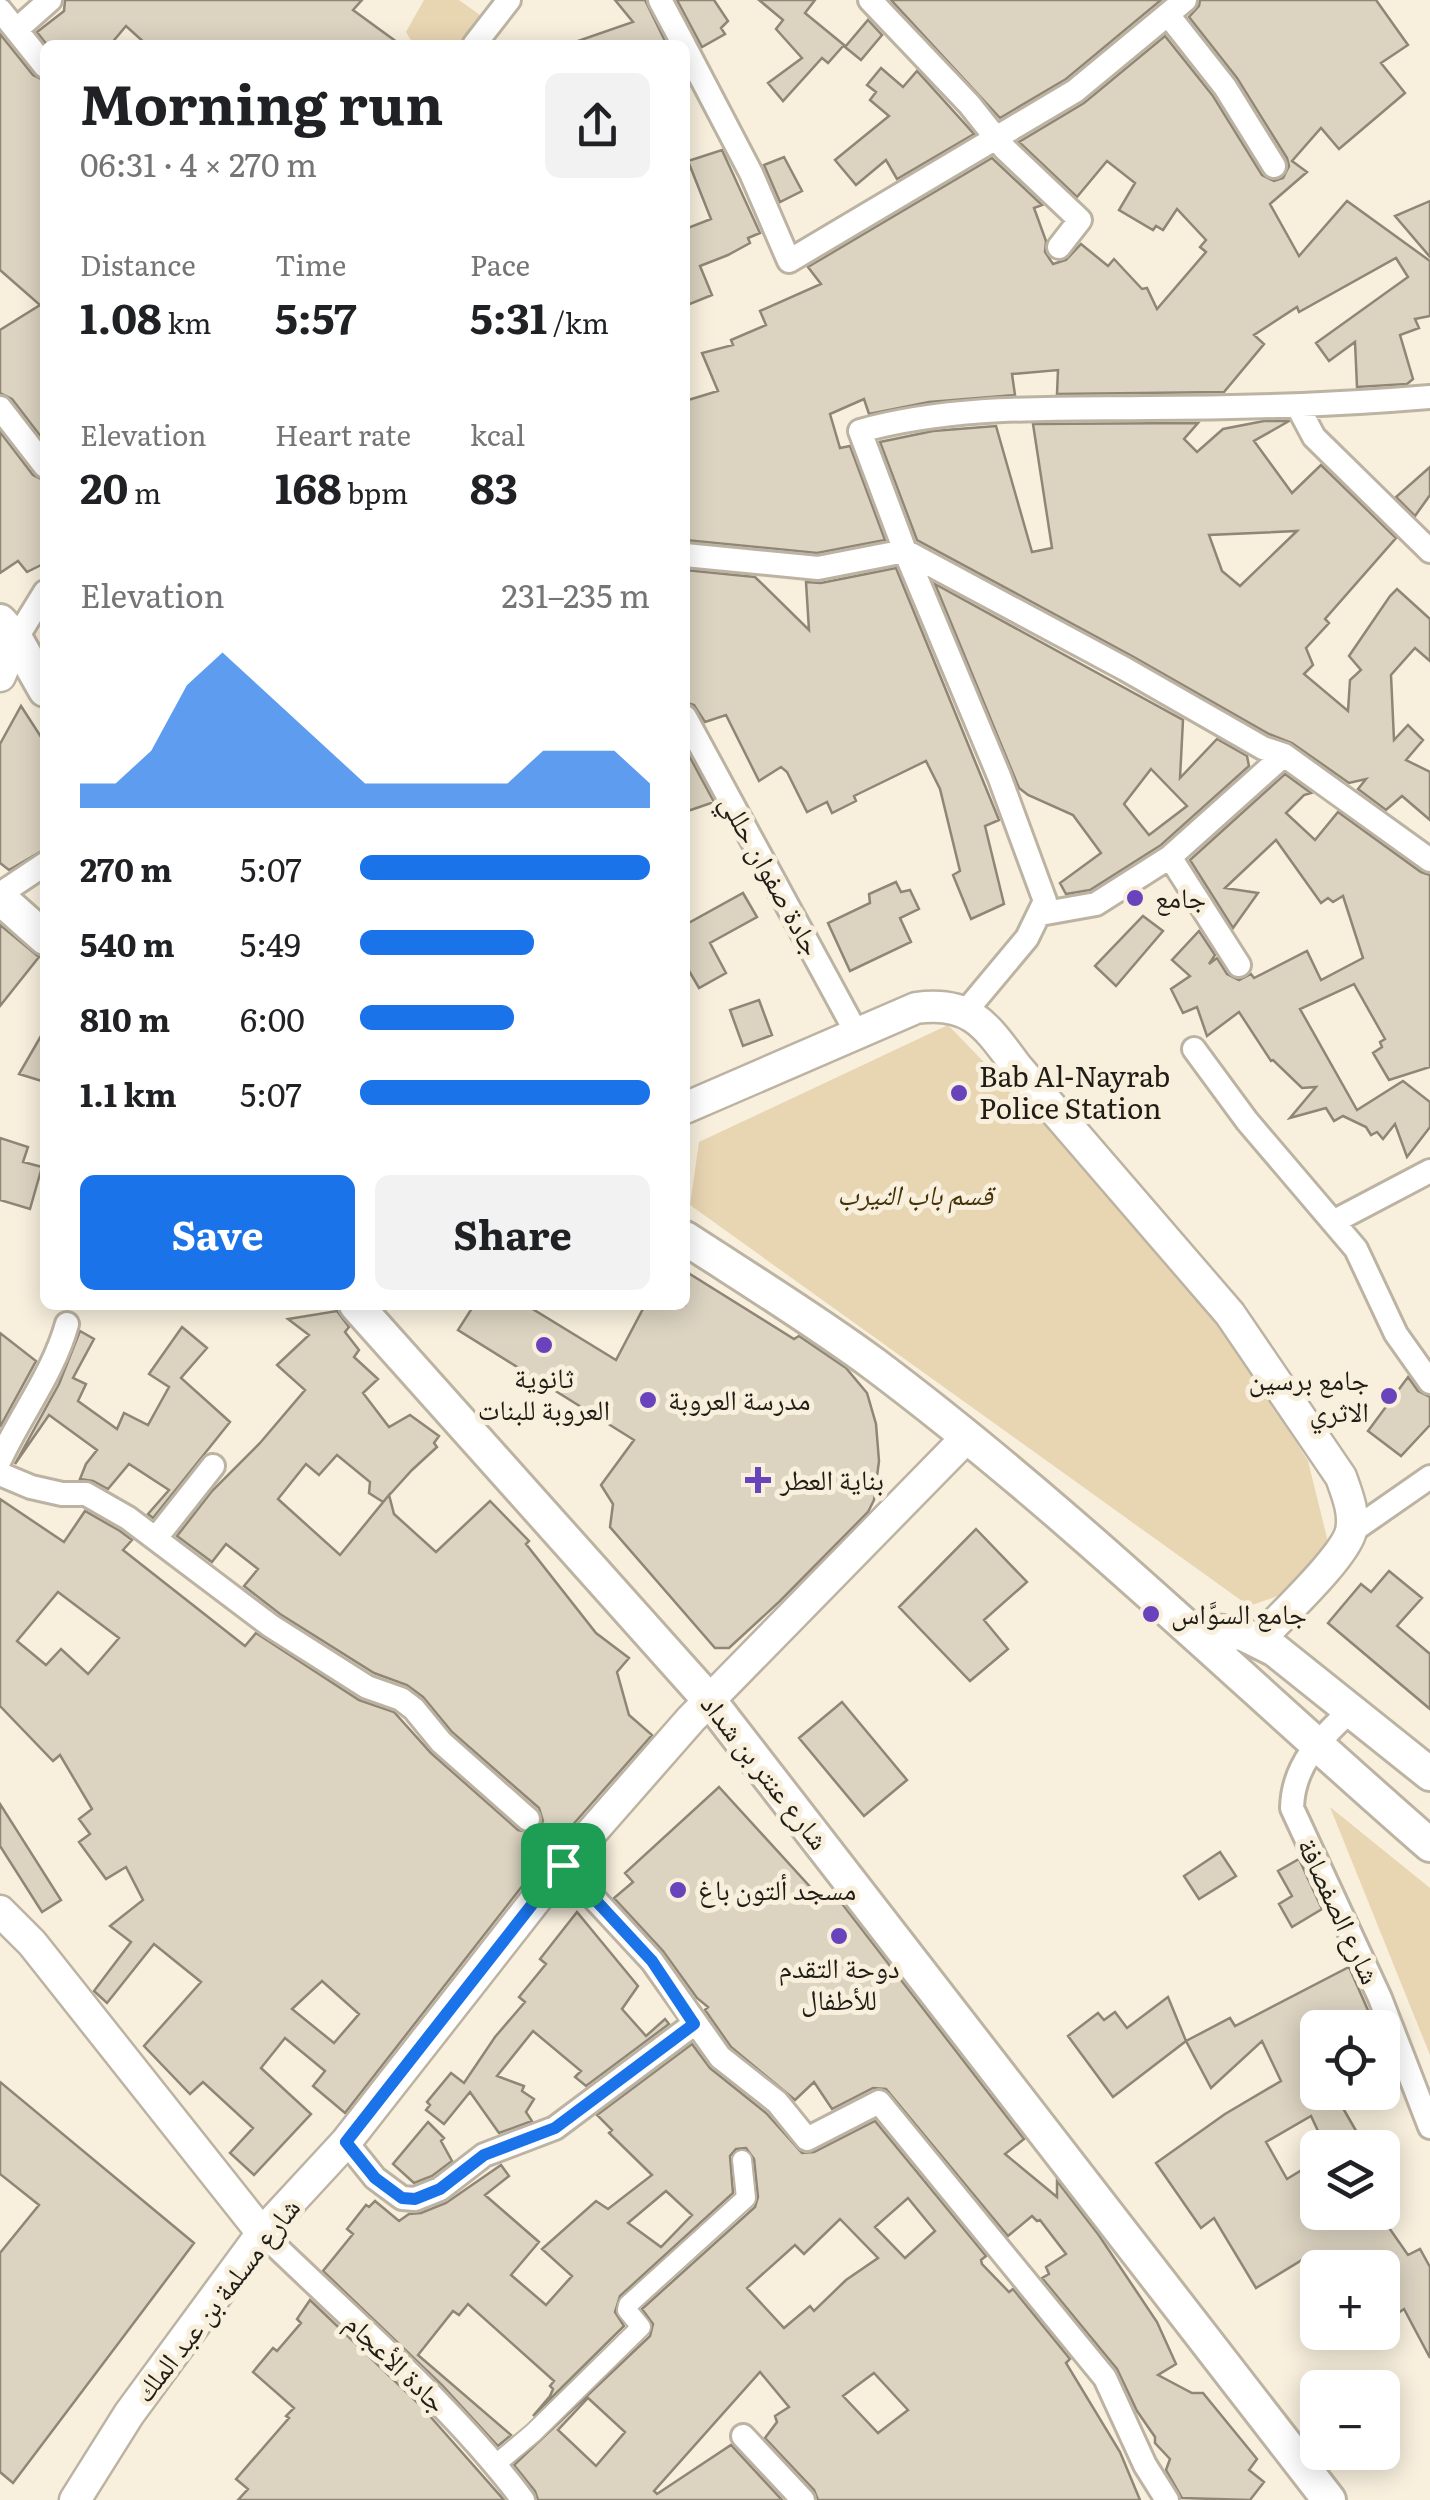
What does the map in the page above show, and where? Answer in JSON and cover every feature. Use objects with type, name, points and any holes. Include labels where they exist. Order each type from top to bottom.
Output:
[{"type":"main road","points":[[8,630],[40,682]]},
{"type":"main road","points":[[0,896],[40,933]]},
{"type":"main road","points":[[690,1241],[828,1330],[967,1437],[1192,1630],[1430,1844]]},
{"type":"main road","name":"شارع عنتر بن شداد","points":[[360,1310],[710,1701],[1330,2500]]},
{"type":"main road","points":[[1192,1630],[1226,1630],[1259,1640],[1352,1709],[1430,1774]]},
{"type":"street","points":[[16,30],[50,0]]},
{"type":"street","points":[[478,40],[509,0]]},
{"type":"street","points":[[660,0],[681,40]]},
{"type":"street","points":[[870,0],[970,104],[998,140],[1080,220],[1059,247]]},
{"type":"street","points":[[690,57],[751,173],[789,260],[1075,92],[1177,8],[1274,166]]},
{"type":"street","points":[[0,10],[40,60]]},
{"type":"street","points":[[966,1010],[1027,938],[1045,901],[998,776],[904,551],[860,431],[903,418],[969,412],[1298,407],[1430,397]]},
{"type":"street","points":[[1298,407],[1314,437],[1430,551]]},
{"type":"street","points":[[0,408],[40,460]]},
{"type":"street","points":[[690,555],[818,568],[904,551],[1059,632],[1263,748],[1284,755],[1430,860]]},
{"type":"street","points":[[0,676],[8,630],[40,597]]},
{"type":"street","name":"جادة صفوان حللي","points":[[690,727],[856,1032]]},
{"type":"street","points":[[1040,914],[1096,904],[1170,857],[1284,755]]},
{"type":"street","points":[[1170,857],[1239,964]]},
{"type":"street","points":[[0,896],[40,868]]},
{"type":"street","points":[[691,1097],[916,1008],[943,1004],[966,1010],[990,1032],[1230,1314],[1342,1477],[1350,1505],[1351,1532]]},
{"type":"street","points":[[1194,1049],[1247,1121],[1356,1249],[1396,1334],[1430,1382]]},
{"type":"street","points":[[1333,1222],[1430,1172]]},
{"type":"street","points":[[0,1460],[34,1400],[67,1324]]},
{"type":"street","name":"شارع مسلمة بن عبد الملك","points":[[87,2495],[129,2414],[262,2233],[346,2142],[563,1865],[710,1701],[967,1437]]},
{"type":"street","points":[[156,1538],[214,1466]]},
{"type":"street","points":[[0,1474],[31,1487],[99,1499],[271,1626],[367,1687],[414,1708],[441,1742],[528,1819]]},
{"type":"street","points":[[1259,1640],[1338,1554],[1351,1532],[1430,1477]]},
{"type":"street","name":"شارع الصفصافة","points":[[1352,1709],[1315,1744],[1292,1787],[1292,1808],[1380,1998],[1430,2127]]},
{"type":"street","points":[[563,1865],[652,1961],[720,2057],[776,2102],[807,2139],[879,2102],[1104,2378],[1145,2466],[1167,2500]]},
{"type":"street","points":[[0,1911],[32,1943],[262,2233]]},
{"type":"street","points":[[346,2142],[375,2178],[402,2198],[415,2199],[440,2189],[484,2155],[555,2128],[694,2024]]},
{"type":"street","points":[[496,2464],[641,2326],[628,2305],[746,2198],[742,2160]]},
{"type":"street","name":"جادة الأعجام","points":[[262,2233],[496,2464],[523,2500]]},
{"type":"street","points":[[743,2436],[803,2500]]},
{"type":"green space","points":[[424,0],[459,0],[484,18],[467,40],[411,40],[406,32]]},
{"type":"green space","name":"قسم باب النيرب","points":[[948,1025],[1190,1275],[1308,1461],[1328,1542],[1295,1590],[1249,1606],[690,1205],[699,1142]]},
{"type":"green space","points":[[1330,1807],[1430,1888],[1430,2055]]},
{"type":"building","points":[[65,0],[362,0],[353,10],[394,40],[141,40],[126,26],[114,40],[43,40],[37,32],[64,11]]},
{"type":"building","points":[[615,0],[645,0],[665,40],[581,40],[633,22]]},
{"type":"building","points":[[677,0],[714,0],[728,21],[721,28],[725,34],[702,47]]},
{"type":"building","points":[[759,0],[815,0],[805,13],[844,45],[828,63],[822,58],[783,101],[768,83],[802,58],[776,29],[783,20]]},
{"type":"building","points":[[891,0],[1161,0],[1066,79],[1000,118]]},
{"type":"building","points":[[1200,0],[1376,0],[1408,45],[1381,63],[1405,93],[1339,149],[1321,128],[1292,161],[1307,172],[1270,204],[1299,256],[1347,201],[1430,261],[1430,316],[1415,319],[1419,328],[1400,335],[1413,379],[1407,384],[1357,387],[1355,342],[1329,361],[1316,343],[1408,277],[1396,258],[1299,312],[1297,307],[1254,335],[1264,344],[1224,392],[1057,394],[1058,370],[1012,374],[1015,395],[929,402],[869,414],[864,399],[830,414],[840,448],[850,446],[885,540],[817,553],[690,540],[690,399],[718,391],[702,353],[733,345],[731,340],[766,325],[760,311],[821,284],[808,267],[992,158],[1042,205],[1034,208],[1046,241],[1045,252],[1053,264],[1066,260],[1081,244],[1108,266],[1114,259],[1142,289],[1147,288],[1157,309],[1206,252],[1200,247],[1206,240],[1177,209],[1163,230],[1156,226],[1153,230],[1119,210],[1135,183],[1107,161],[1077,197],[1019,142],[1084,103],[1165,36],[1213,96],[1262,175],[1274,181],[1283,178],[1289,166],[1287,158],[1237,78],[1189,17]]},
{"type":"building","points":[[868,20],[882,35],[861,60],[845,47]]},
{"type":"building","points":[[0,34],[40,78],[40,305],[0,270]]},
{"type":"building","points":[[881,68],[903,87],[917,71],[974,134],[897,179],[886,160],[856,185],[835,160],[889,116],[870,100],[876,92],[867,85]]},
{"type":"building","points":[[722,150],[760,233],[748,238],[750,243],[700,266],[712,295],[690,304],[690,227],[711,219],[690,160]]},
{"type":"building","points":[[784,157],[802,191],[780,202],[764,165]]},
{"type":"building","points":[[1430,201],[1430,257],[1395,216]]},
{"type":"building","points":[[40,305],[40,435],[12,399],[0,393],[0,330]]},
{"type":"building","points":[[1264,421],[1289,421],[1254,441],[1292,493],[1321,465],[1396,538],[1325,619],[1329,623],[1306,648],[1313,665],[1304,674],[1348,711],[1350,680],[1361,670],[1349,656],[1390,596],[1397,589],[1430,619],[1430,661],[1415,648],[1391,675],[1394,740],[1408,725],[1423,740],[1406,760],[1430,772],[1430,820],[1402,796],[1386,810],[1358,789],[1366,779],[1349,783],[1292,743],[1269,734],[917,540],[880,442],[933,431],[996,426],[1032,552],[1052,548],[1033,424],[1198,423],[1184,439],[1197,452],[1223,429]],"holes":[[[1297,531],[1240,586],[1222,571],[1209,535]]]},
{"type":"building","points":[[0,432],[33,475],[40,478],[40,566],[27,572],[18,561],[0,573]]},
{"type":"building","points":[[1430,467],[1430,495],[1415,516],[1396,497]]},
{"type":"building","points":[[896,568],[999,820],[985,826],[1004,904],[971,919],[953,875],[960,871],[940,789],[926,761],[854,796],[856,801],[832,813],[827,802],[807,812],[781,767],[759,781],[726,715],[705,722],[690,704],[690,570],[755,577],[809,630],[806,582],[821,583]]},
{"type":"building","points":[[935,584],[1183,720],[1180,778],[1217,739],[1247,756],[1249,766],[1161,845],[1090,890],[1066,894],[1060,883],[1101,853],[1073,815],[1019,788]],"holes":[[[1151,769],[1187,806],[1149,835],[1124,804]]]},
{"type":"building","points":[[21,706],[40,735],[40,852],[9,870],[0,863],[0,744]]},
{"type":"building","points":[[690,757],[714,802],[690,810]]},
{"type":"building","points":[[1285,774],[1311,793],[1286,813],[1315,840],[1338,812],[1430,875],[1430,1067],[1389,1080],[1373,1053],[1385,1039],[1354,984],[1300,1009],[1357,1110],[1403,1081],[1430,1102],[1430,1127],[1407,1157],[1395,1124],[1383,1139],[1377,1132],[1371,1135],[1366,1127],[1343,1116],[1334,1121],[1326,1108],[1290,1118],[1316,1087],[1302,1088],[1271,1061],[1239,1012],[1207,1036],[1197,1007],[1183,1013],[1171,989],[1190,976],[1172,960],[1199,931],[1215,955],[1209,964],[1217,958],[1227,974],[1239,980],[1251,974],[1254,978],[1307,951],[1321,980],[1363,958],[1343,896],[1321,903],[1276,840],[1225,888],[1258,893],[1233,928],[1190,860]]},
{"type":"building","points":[[896,882],[901,892],[910,890],[919,909],[900,918],[911,942],[850,971],[828,923],[870,903],[869,894]]},
{"type":"building","points":[[743,893],[757,917],[710,943],[726,973],[699,988],[690,973],[690,922]]},
{"type":"building","points":[[1143,916],[1163,931],[1116,986],[1095,966]]},
{"type":"building","points":[[0,925],[39,957],[0,1006]]},
{"type":"building","points":[[759,1000],[772,1035],[743,1046],[730,1010]]},
{"type":"building","points":[[40,1038],[40,1080],[19,1074]]},
{"type":"building","points":[[0,1138],[28,1147],[23,1162],[40,1166],[40,1174],[30,1209],[0,1200]]},
{"type":"building","name":"بناية العطر","points":[[690,1274],[794,1339],[799,1336],[846,1368],[867,1393],[876,1424],[879,1461],[874,1500],[868,1512],[729,1648],[715,1648],[610,1527],[613,1504],[601,1485],[634,1440],[458,1330],[471,1310],[534,1310],[616,1360],[642,1310],[690,1310]]},
{"type":"building","points":[[337,1311],[349,1327],[345,1332],[359,1350],[354,1357],[378,1379],[363,1393],[389,1427],[410,1415],[439,1436],[434,1443],[437,1447],[389,1495],[394,1514],[436,1552],[490,1501],[529,1541],[526,1544],[596,1633],[629,1658],[617,1672],[629,1715],[652,1735],[548,1853],[345,2113],[313,2086],[325,2071],[285,2038],[261,2068],[311,2114],[254,2175],[230,2153],[253,2128],[203,2082],[190,2094],[144,2046],[201,1982],[154,1944],[107,2003],[94,1991],[131,1942],[110,1926],[143,1900],[126,1867],[106,1879],[79,1842],[90,1834],[79,1819],[92,1809],[60,1755],[53,1761],[0,1706],[0,1499],[64,1542],[85,1511],[120,1531],[132,1540],[123,1550],[245,1646],[256,1633],[359,1700],[394,1712],[431,1753],[518,1830],[534,1833],[543,1821],[539,1808],[452,1732],[423,1697],[407,1685],[374,1673],[280,1614],[244,1586],[258,1569],[226,1544],[212,1562],[177,1536],[212,1491],[305,1390],[277,1365],[309,1335],[288,1319]],"holes":[[[337,1455],[370,1482],[369,1493],[383,1502],[386,1499],[340,1555],[278,1499],[306,1464],[319,1475]],[[58,1592],[119,1638],[88,1674],[61,1649],[46,1665],[17,1641]],[[322,1981],[359,2014],[334,2043],[292,2009]]]},
{"type":"building","points":[[182,1327],[207,1348],[181,1378],[230,1422],[153,1518],[148,1514],[169,1490],[129,1464],[108,1489],[80,1479],[97,1450],[49,1415],[15,1464],[59,1384],[80,1331],[94,1339],[73,1378],[86,1384],[78,1401],[117,1429],[124,1413],[148,1425],[169,1387],[149,1374]]},
{"type":"building","points":[[0,1333],[36,1361],[0,1427]]},
{"type":"building","points":[[1408,1377],[1418,1391],[1430,1397],[1430,1425],[1401,1456],[1368,1431]]},
{"type":"building","points":[[976,1529],[1027,1582],[984,1620],[1008,1649],[970,1681],[899,1607]]},
{"type":"building","points":[[1389,1571],[1422,1598],[1397,1626],[1430,1654],[1430,1709],[1328,1623],[1361,1584],[1371,1592]]},
{"type":"building","points":[[842,1702],[907,1780],[864,1816],[799,1738]]},
{"type":"building","points":[[719,1787],[824,1902],[833,1892],[1024,2139],[1005,2154],[1057,2197],[1057,2181],[1098,2234],[1157,2322],[1176,2364],[1158,2375],[1192,2393],[1203,2393],[1257,2459],[1249,2470],[1264,2482],[1250,2500],[1182,2498],[1166,2470],[1170,2459],[1155,2443],[1117,2369],[1042,2278],[1049,2274],[1046,2267],[1066,2254],[1040,2220],[1032,2216],[1008,2236],[886,2089],[873,2088],[832,2109],[814,2082],[795,2100],[731,2047],[705,2010],[708,2007],[614,1898],[633,1882],[625,1873]]},
{"type":"building","points":[[0,1804],[61,1900],[42,1912],[0,1846]]},
{"type":"building","points":[[1220,1852],[1236,1876],[1199,1899],[1184,1876]]},
{"type":"building","points":[[1299,1859],[1322,1909],[1292,1927],[1279,1904],[1292,1896],[1278,1871]]},
{"type":"building","points":[[577,1912],[638,1986],[622,2009],[646,2036],[665,2019],[669,2024],[586,2086],[575,2077],[581,2071],[533,2031],[497,2076],[524,2086],[522,2091],[534,2099],[526,2112],[532,2121],[499,2133],[470,2092],[444,2124],[426,2110],[430,2105],[427,2102],[451,2073],[464,2083],[525,2002],[519,1997],[546,1964],[540,1959]]},
{"type":"building","points":[[1349,1967],[1368,2010],[1300,2010],[1300,2110],[1344,2110],[1356,2130],[1318,2130],[1311,2116],[1266,2142],[1287,2179],[1300,2171],[1300,2230],[1391,2230],[1408,2255],[1420,2249],[1430,2267],[1430,2358],[1404,2309],[1400,2312],[1400,2250],[1300,2250],[1300,2261],[1256,2288],[1214,2218],[1201,2228],[1156,2163],[1225,2114],[1281,2081],[1262,2041],[1211,2088],[1186,2041],[1230,2018],[1235,2026]]},
{"type":"building","points":[[1168,1997],[1186,2041],[1113,2097],[1068,2036],[1098,2013],[1104,2020],[1115,2012],[1127,2028]]},
{"type":"building","points":[[692,2044],[710,2068],[766,2113],[802,2153],[814,2152],[875,2121],[986,2256],[982,2264],[1009,2292],[1013,2289],[1070,2359],[1066,2363],[1120,2452],[1140,2500],[818,2500],[814,2490],[765,2438],[777,2422],[775,2416],[789,2407],[760,2372],[654,2491],[657,2494],[731,2445],[782,2500],[538,2500],[514,2465],[650,2336],[653,2324],[642,2309],[755,2207],[758,2197],[754,2159],[746,2148],[736,2149],[730,2156],[733,2193],[620,2296],[615,2312],[624,2326],[533,2416],[550,2396],[554,2381],[468,2304],[459,2315],[453,2311],[418,2355],[511,2435],[498,2446],[442,2385],[323,2271],[353,2234],[347,2229],[366,2205],[369,2207],[375,2201],[399,2221],[446,2203],[501,2165],[509,2176],[485,2195],[539,2242],[511,2275],[546,2305],[572,2276],[542,2249],[596,2201],[608,2209],[652,2175],[609,2133],[612,2130],[597,2115]],"holes":[[[666,2191],[692,2215],[661,2247],[628,2223]],[[908,2198],[935,2231],[905,2258],[875,2227]],[[840,2219],[878,2258],[846,2280],[814,2311],[810,2306],[784,2328],[747,2288],[795,2245],[804,2254]],[[874,2373],[908,2410],[878,2433],[843,2396]],[[588,2398],[625,2432],[596,2466],[558,2430]]]},
{"type":"building","points":[[0,2082],[194,2243],[13,2483],[0,2472],[0,2253],[39,2205],[0,2174]]},
{"type":"building","points":[[428,2122],[444,2138],[441,2141],[452,2161],[414,2183],[393,2164]]},
{"type":"building","points":[[310,2300],[421,2406],[504,2500],[238,2500],[248,2489],[236,2479],[294,2408],[253,2372],[301,2323],[297,2319]]},
{"type":"place","name":"جامع","points":[[1135,898]]},
{"type":"place","name":"Bab Al-Nayrab Police Station","points":[[959,1093]]},
{"type":"place","name":"ثانوية العروبة للبنات","points":[[544,1345]]},
{"type":"place","name":"جامع برسين الاثري","points":[[1389,1396]]},
{"type":"place","name":"مدرسة العروبة","points":[[648,1400]]},
{"type":"place","name":"بناية العطر","points":[[758,1480]]},
{"type":"place","name":"جامع السوَّاس","points":[[1151,1614]]},
{"type":"place","name":"مسجد ألتون باغ","points":[[678,1890]]},
{"type":"place","name":"دوحة التقدم للأطفال","points":[[839,1936]]},
{"type":"route","points":[[563,1865],[652,1961],[694,2024],[555,2128],[484,2155],[440,2189],[415,2199],[402,2198],[375,2178],[346,2142],[563,1865]]}]
